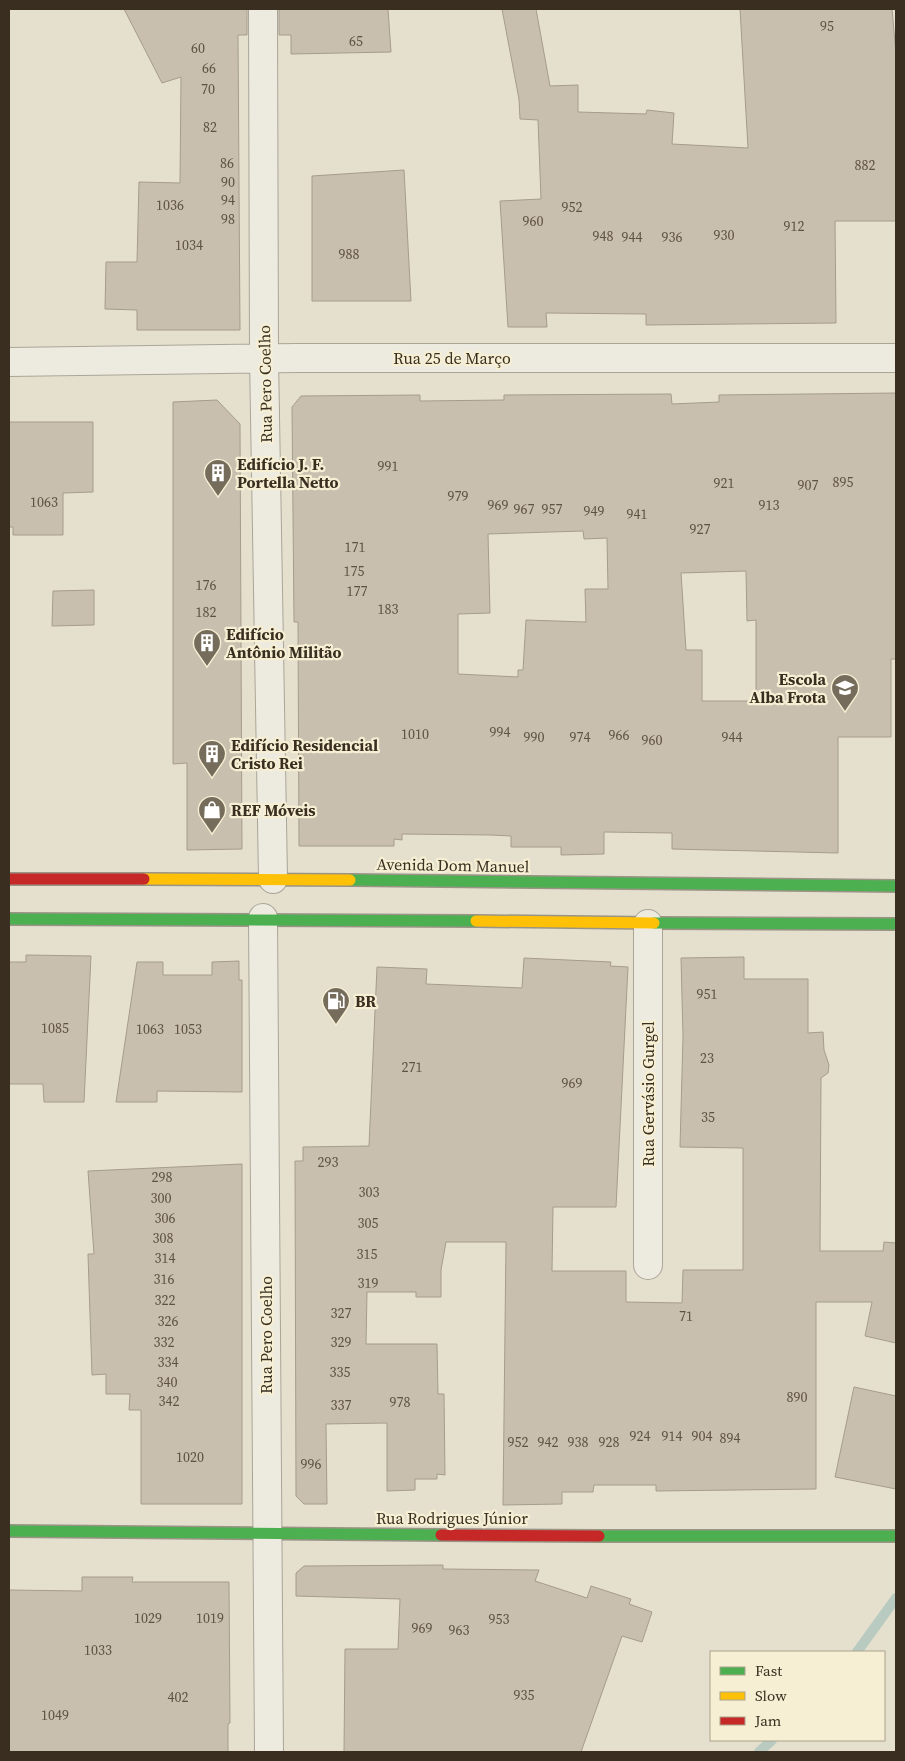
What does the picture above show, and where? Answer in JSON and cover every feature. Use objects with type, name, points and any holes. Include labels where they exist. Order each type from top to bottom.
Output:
[{"type":"main road","name":"Avenida Dom Manuel","points":[[9,879],[273,879],[896,886]]},
{"type":"main road","points":[[9,919],[262,918],[648,924],[896,924]]},
{"type":"main road","name":"Rua Rodrigues Júnior","points":[[9,1531],[266,1535],[896,1536]]},
{"type":"street","name":"Rua Pero Coelho","points":[[264,9],[264,358],[273,879]]},
{"type":"street","name":"Rua 25 de Março","points":[[9,362],[264,358],[896,358]]},
{"type":"street","name":"Rua Pero Coelho","points":[[262,918],[268,1752]]},
{"type":"street","name":"Rua Gervásio Gurgel","points":[[648,924],[648,1265]]},
{"type":"building","points":[[124,9],[247,9],[247,35],[238,35],[240,330],[137,330],[137,310],[105,309],[106,262],[137,262],[139,182],[180,183],[181,77],[162,83]]},
{"type":"building","points":[[279,9],[388,9],[391,52],[291,54],[291,35],[279,35]]},
{"type":"building","points":[[502,9],[536,9],[550,86],[578,85],[578,112],[646,114],[647,110],[674,113],[672,144],[748,148],[740,9],[892,9],[896,54],[896,221],[835,221],[836,323],[646,325],[646,314],[546,313],[547,327],[508,327],[500,201],[541,199],[538,120],[520,119],[519,99]]},
{"type":"building","points":[[404,170],[411,301],[312,301],[312,176]]},
{"type":"building","points":[[896,393],[896,659],[891,659],[891,737],[838,737],[838,853],[672,849],[672,833],[604,832],[604,854],[561,855],[561,847],[511,847],[511,836],[491,835],[402,834],[402,840],[394,839],[394,846],[299,846],[298,622],[294,622],[292,407],[301,396],[420,395],[420,401],[504,400],[504,395],[671,394],[672,404],[719,402],[719,395]],"holes":[[[583,531],[584,539],[607,538],[608,589],[585,589],[586,622],[526,620],[523,670],[518,670],[518,677],[458,674],[458,614],[490,613],[488,534]],[[746,571],[747,621],[756,620],[756,701],[702,701],[702,650],[686,650],[681,573]]]},
{"type":"building","points":[[217,400],[240,424],[242,849],[187,850],[187,763],[173,764],[173,402]]},
{"type":"building","points":[[9,422],[93,422],[93,492],[63,493],[63,535],[13,535],[13,527],[9,527]]},
{"type":"building","points":[[94,590],[94,625],[52,626],[53,591]]},
{"type":"building","points":[[26,955],[91,956],[84,1102],[44,1102],[43,1084],[9,1084],[9,962],[26,962]]},
{"type":"building","points":[[744,957],[744,979],[808,979],[808,1033],[823,1032],[824,1050],[829,1065],[828,1073],[821,1078],[820,1251],[883,1251],[884,1242],[896,1243],[896,1343],[865,1336],[872,1302],[816,1302],[816,1489],[656,1491],[656,1485],[594,1485],[593,1492],[562,1492],[562,1504],[503,1505],[506,1242],[446,1242],[441,1270],[441,1297],[416,1297],[416,1292],[367,1292],[366,1344],[437,1344],[438,1394],[444,1394],[445,1475],[437,1474],[437,1479],[415,1479],[415,1490],[387,1491],[387,1423],[326,1424],[327,1504],[304,1504],[296,1496],[295,1161],[303,1161],[303,1147],[369,1146],[377,967],[427,969],[426,984],[522,988],[524,958],[611,962],[610,966],[628,967],[616,1207],[553,1207],[552,1271],[626,1271],[626,1302],[682,1303],[683,1270],[743,1270],[743,1148],[680,1147],[683,1036],[681,958]]},
{"type":"building","points":[[239,961],[239,980],[242,980],[242,1092],[157,1091],[157,1102],[116,1102],[137,962],[163,962],[163,975],[212,975],[212,962]]},
{"type":"building","points":[[242,1164],[242,1504],[141,1504],[141,1410],[129,1410],[130,1394],[106,1394],[106,1374],[92,1375],[88,1254],[94,1254],[88,1171]]},
{"type":"building","points":[[854,1387],[896,1396],[896,1489],[835,1477]]},
{"type":"building","points":[[443,1565],[443,1569],[539,1570],[535,1581],[587,1598],[591,1586],[631,1599],[629,1604],[652,1612],[642,1642],[622,1636],[581,1752],[344,1752],[345,1649],[398,1649],[400,1599],[296,1596],[296,1573],[304,1566]]},
{"type":"building","points":[[82,1577],[133,1577],[132,1582],[229,1582],[230,1723],[228,1724],[228,1752],[9,1752],[9,1590],[82,1591]]},
{"type":"waterway","points":[[858,1651],[896,1598]]},
{"type":"waterway","points":[[759,1752],[771,1741]]},
{"type":"traffic: fast","points":[[350,880],[896,886]]},
{"type":"traffic: fast","points":[[9,919],[476,921]]},
{"type":"traffic: fast","points":[[654,923],[896,924]]},
{"type":"traffic: fast","points":[[9,1531],[441,1535]]},
{"type":"traffic: fast","points":[[599,1536],[896,1536]]},
{"type":"traffic: slow","points":[[144,879],[350,880]]},
{"type":"traffic: slow","points":[[476,921],[654,923]]},
{"type":"traffic: jam","points":[[9,879],[144,879]]},
{"type":"traffic: jam","points":[[441,1535],[599,1536]]},
{"type":"place","name":"Edifício J. F. Portella Netto","points":[[218,497]]},
{"type":"place","name":"Edifício Antônio Militão","points":[[207,667]]},
{"type":"place","name":"Escola Alba Frota","points":[[845,712]]},
{"type":"place","name":"Edifício Residencial Cristo Rei","points":[[212,778]]},
{"type":"place","name":"REF Móveis","points":[[212,834]]},
{"type":"place","name":"BR","points":[[336,1025]]}]
